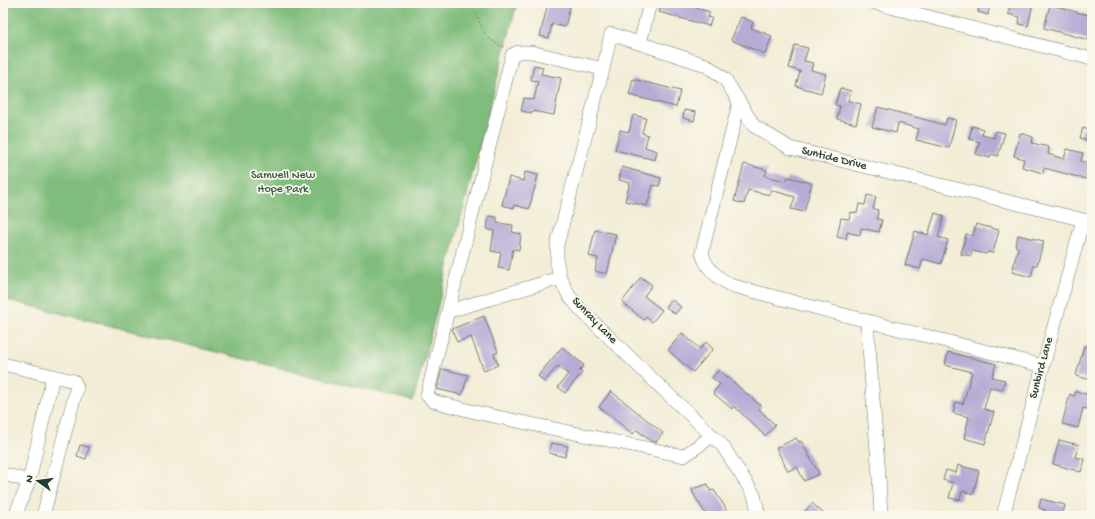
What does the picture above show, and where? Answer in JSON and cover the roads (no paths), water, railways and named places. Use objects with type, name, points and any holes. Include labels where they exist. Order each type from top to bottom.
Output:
[{"type":"street","points":[[640,43],[650,3]]},
{"type":"street","points":[[875,3],[1092,59]]},
{"type":"street","name":"Suntide Drive","points":[[611,34],[706,65],[724,79],[754,126],[790,148],[1088,221]]},
{"type":"street","name":"Sunray Lane","points":[[611,34],[557,245],[557,263],[560,278],[569,296],[582,311],[722,445],[754,495],[759,516]]},
{"type":"street","points":[[603,69],[531,52],[518,52],[512,55],[427,395],[433,401],[479,413],[684,456],[712,436]]},
{"type":"street","points":[[739,102],[702,252],[704,261],[720,279],[730,285],[867,322],[952,342],[1043,366]]},
{"type":"street","name":"Sunbird Lane","points":[[1003,516],[1043,366],[1088,221]]},
{"type":"street","points":[[449,311],[560,278]]},
{"type":"street","points":[[867,322],[881,516]]},
{"type":"street","points":[[3,364],[74,381],[77,387],[43,516]]},
{"type":"street","points":[[15,516],[29,481],[53,376]]},
{"type":"street","points":[[3,474],[29,481]]},
{"type":"park label","name":"Samuell New Hope Park","points":[[283,183]]}]
